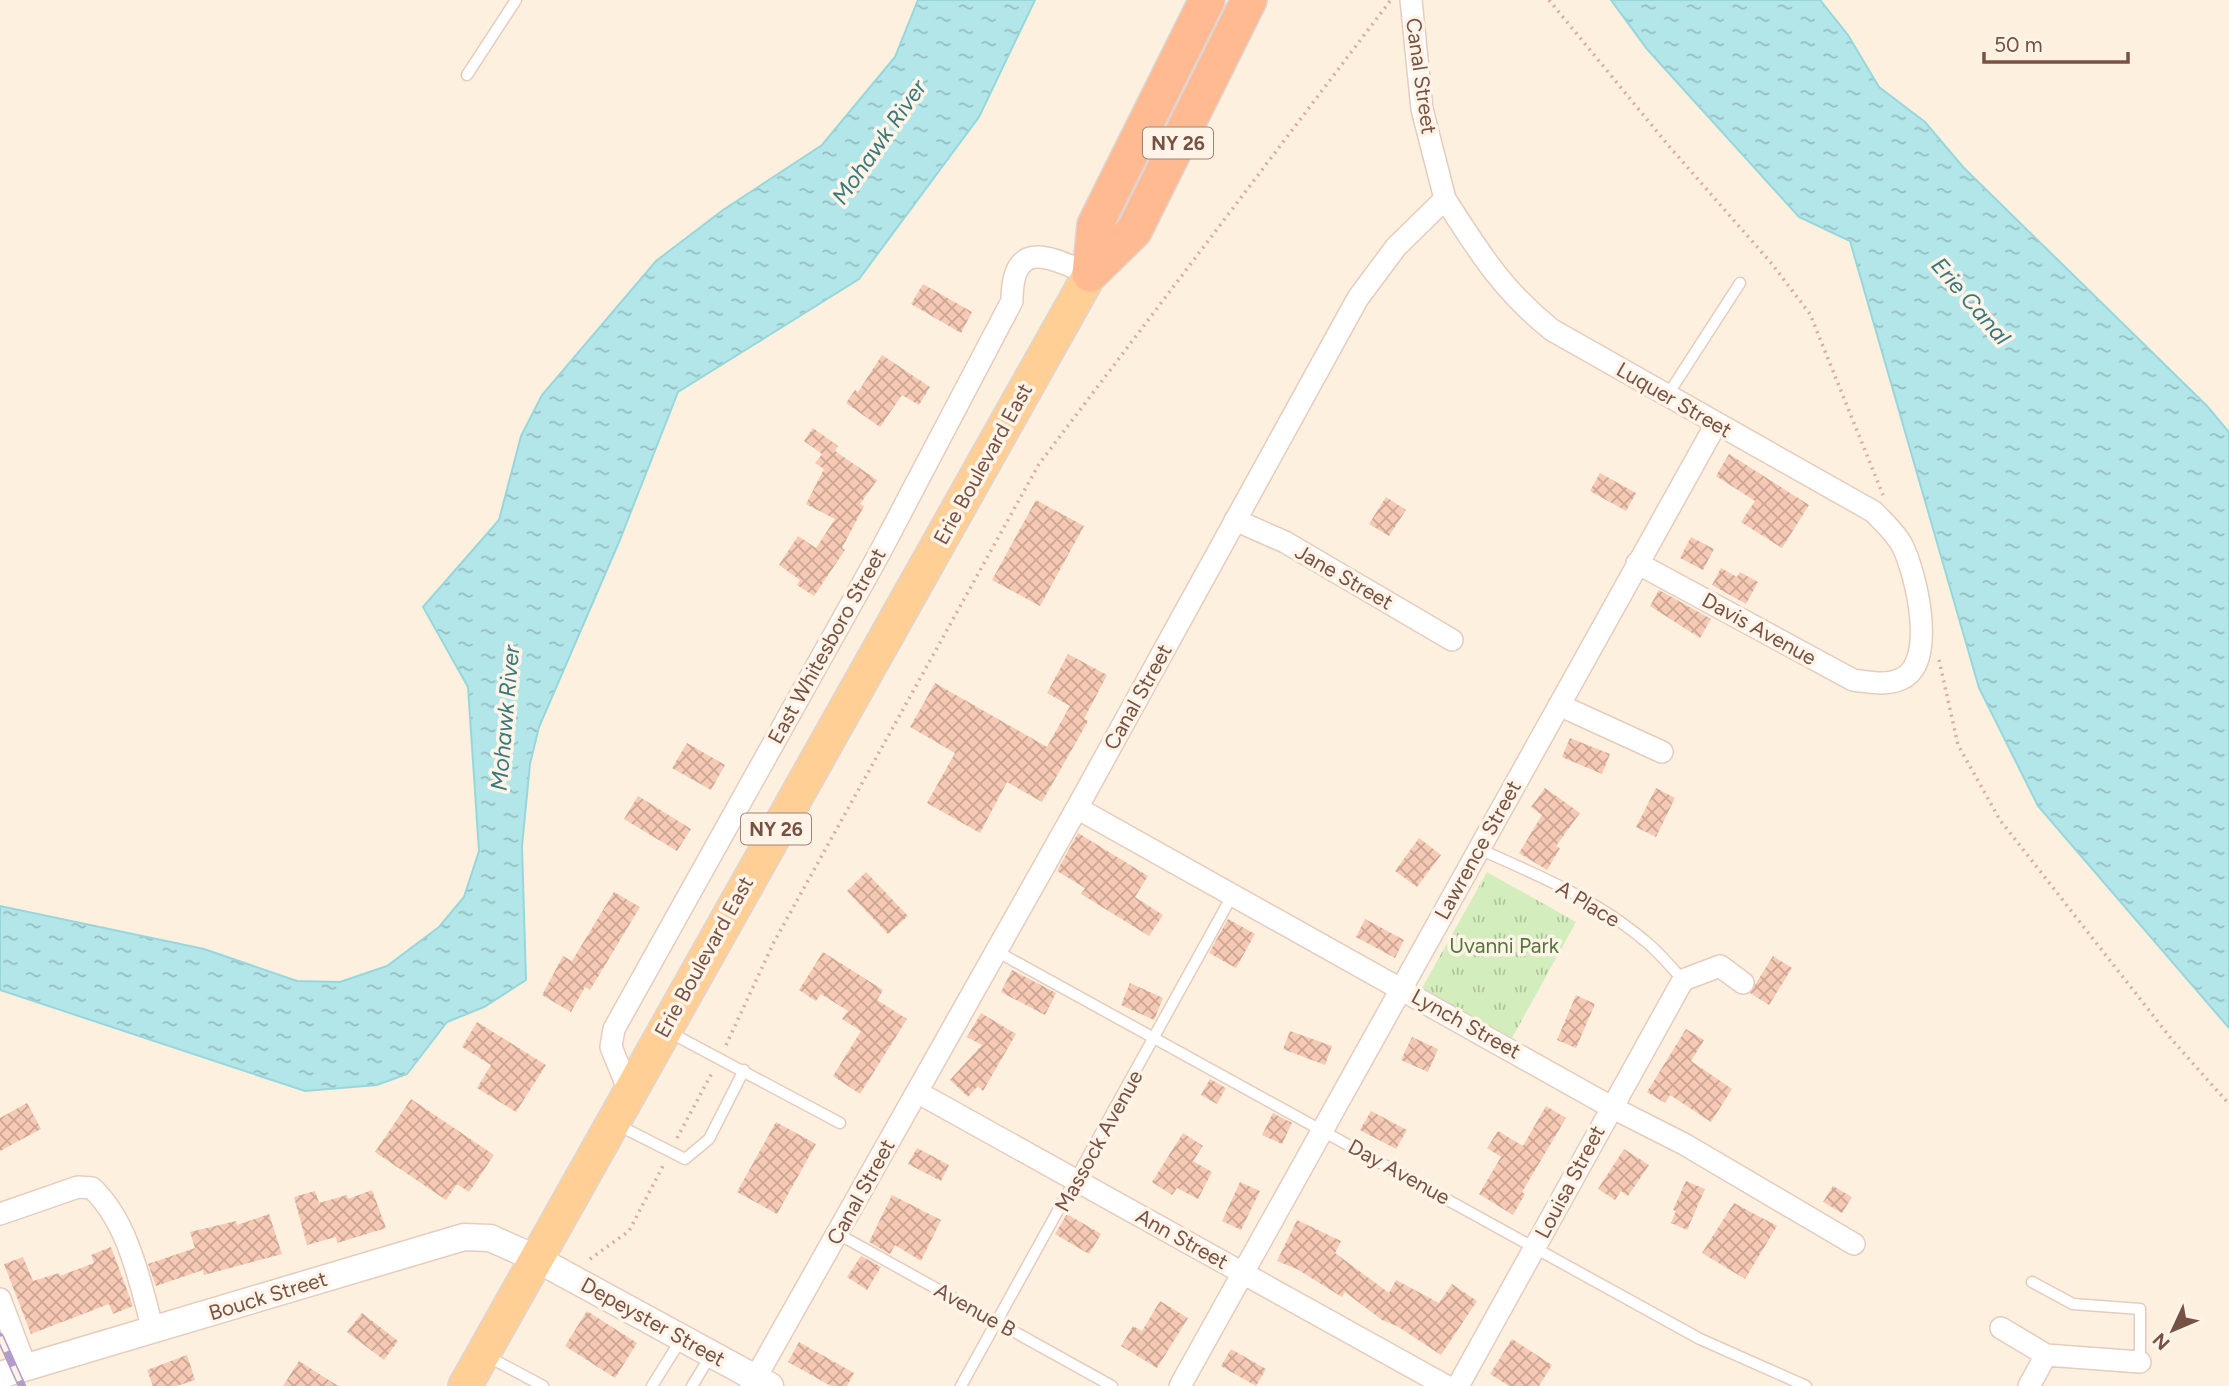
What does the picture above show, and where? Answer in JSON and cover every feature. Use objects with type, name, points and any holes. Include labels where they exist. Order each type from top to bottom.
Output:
[{"type":"highway","name":"Erie Boulevard East","points":[[1090,274],[1095,225],[1207,0]]},
{"type":"highway","name":"Erie Boulevard East","points":[[1090,274],[1134,231],[1249,0]]},
{"type":"main road","name":"Erie Boulevard East","points":[[465,1386],[663,1029],[1090,274]]},
{"type":"street","name":"Canal Street","points":[[759,1383],[838,1234],[1358,298],[1396,247],[1445,199],[1422,109],[1411,0]]},
{"type":"street","name":"Luquer Street","points":[[1445,199],[1490,270],[1522,306],[1552,331],[1874,512],[1897,536],[1916,580],[1922,647],[1917,666],[1903,679],[1884,684]]},
{"type":"street","name":"East Whitesboro Street","points":[[629,1091],[611,1047],[614,1029],[878,556],[1012,301],[1012,284],[1018,271],[1031,258],[1044,255],[1090,274]]},
{"type":"street","name":"Lawrence Street","points":[[1180,1386],[1716,424]]},
{"type":"street","name":"Jane Street","points":[[1235,520],[1285,542],[1451,640]]},
{"type":"street","name":"Davis Avenue","points":[[1637,563],[1853,680],[1884,684]]},
{"type":"street","points":[[1559,705],[1662,752]]},
{"type":"street","name":"Lynch Street","points":[[1077,808],[1611,1107],[1684,1144],[1854,1244]]},
{"type":"street","points":[[1683,980],[1720,966],[1743,983]]},
{"type":"street","name":"Louisa Street","points":[[1458,1386],[1683,980]]},
{"type":"street","name":"Ann Street","points":[[917,1092],[1446,1386]]},
{"type":"street","points":[[0,1214],[78,1187],[92,1188],[108,1203],[118,1223],[153,1330]]},
{"type":"street","name":"Bouck Street","points":[[0,1375],[464,1237],[490,1238],[535,1258]]},
{"type":"street","name":"Depeyster Street","points":[[535,1258],[712,1354],[759,1383]]},
{"type":"street","points":[[0,1299],[26,1368]]},
{"type":"street","points":[[2001,1328],[2046,1355],[2140,1362]]},
{"type":"street","points":[[2029,1386],[2046,1355]]},
{"type":"lane","points":[[467,75],[516,0]]},
{"type":"lane","points":[[1667,396],[1740,283]]},
{"type":"lane","name":"A Place","points":[[1479,849],[1544,877],[1605,912],[1646,941],[1683,980]]},
{"type":"lane","name":"Massock Avenue","points":[[961,1386],[1077,1181],[1233,894]]},
{"type":"lane","name":"Day Avenue","points":[[996,951],[1700,1339],[1806,1386]]},
{"type":"lane","points":[[663,1029],[744,1070],[839,1124]]},
{"type":"lane","points":[[613,1123],[685,1159],[709,1139],[744,1070]]},
{"type":"lane","name":"Avenue B","points":[[838,1234],[1112,1386]]},
{"type":"lane","points":[[2032,1282],[2073,1304],[2140,1309],[2140,1362]]},
{"type":"lane","points":[[652,1386],[682,1338]]},
{"type":"lane","points":[[483,1353],[543,1386]]},
{"type":"lane","points":[[692,1386],[712,1354]]},
{"type":"path","points":[[590,1259],[629,1231],[720,1058],[775,942],[1039,464],[1391,0]]},
{"type":"green space","name":"Uvanni Park","points":[[1487,872],[1576,922],[1507,1047],[1417,997]]},
{"type":"water","name":"Mohawk River","points":[[918,0],[1035,0],[979,117],[859,279],[678,392],[619,542],[539,727],[530,764],[522,846],[526,980],[484,1007],[447,1022],[407,1074],[377,1085],[305,1091],[0,990],[0,906],[204,949],[297,981],[340,982],[387,966],[439,927],[464,897],[479,851],[468,687],[423,607],[499,520],[521,436],[542,395],[656,261],[723,210],[822,145],[895,57]]},
{"type":"water","name":"Erie Canal","points":[[1611,0],[1820,0],[1848,35],[1879,87],[1925,122],[1963,167],[2207,406],[2229,432],[2229,1028],[2038,806],[1979,688],[1850,241],[1799,217],[1647,49]]},
{"type":"building","points":[[923,284],[972,312],[961,333],[911,304]]},
{"type":"building","points":[[882,355],[930,387],[919,405],[902,395],[880,427],[846,403],[855,390],[858,392]]},
{"type":"building","points":[[813,428],[838,446],[835,451],[877,480],[860,504],[864,506],[842,548],[845,550],[814,596],[797,585],[800,580],[779,565],[798,536],[816,548],[835,519],[806,504],[824,469],[815,463],[822,454],[804,441]]},
{"type":"building","points":[[1729,454],[1809,505],[1782,548],[1741,522],[1755,501],[1716,476]]},
{"type":"building","points":[[1600,473],[1636,493],[1626,511],[1590,491]]},
{"type":"building","points":[[1386,497],[1406,510],[1389,536],[1369,524]]},
{"type":"building","points":[[1036,500],[1084,526],[1040,606],[992,580]]},
{"type":"building","points":[[1691,537],[1714,549],[1703,570],[1680,558]]},
{"type":"building","points":[[1721,568],[1737,577],[1740,572],[1758,582],[1746,604],[1712,585]]},
{"type":"building","points":[[1659,590],[1711,619],[1700,638],[1650,606]]},
{"type":"building","points":[[1068,654],[1107,675],[1084,719],[1088,721],[1042,802],[1007,782],[980,833],[927,803],[955,753],[910,727],[935,683],[1047,747],[1070,706],[1047,693]]},
{"type":"building","points":[[1570,738],[1610,754],[1602,774],[1562,757]]},
{"type":"building","points":[[687,743],[725,765],[711,790],[672,768]]},
{"type":"building","points":[[1545,788],[1580,813],[1556,846],[1560,848],[1547,870],[1519,853],[1542,815],[1531,807]]},
{"type":"building","points":[[1656,788],[1675,798],[1656,837],[1636,827]]},
{"type":"building","points":[[638,796],[691,829],[677,851],[624,819]]},
{"type":"building","points":[[1078,833],[1148,876],[1135,897],[1163,915],[1149,936],[1081,894],[1085,888],[1057,871]]},
{"type":"building","points":[[1419,838],[1441,855],[1417,887],[1395,871]]},
{"type":"building","points":[[866,872],[908,916],[888,934],[847,891]]},
{"type":"building","points":[[614,892],[640,907],[590,990],[585,987],[571,1012],[542,995],[563,956],[572,961]]},
{"type":"building","points":[[1228,919],[1255,934],[1236,968],[1209,953]]},
{"type":"building","points":[[1365,919],[1404,940],[1395,958],[1356,937]]},
{"type":"building","points":[[823,952],[883,990],[877,1000],[907,1019],[860,1094],[833,1076],[861,1031],[842,1019],[848,1011],[821,994],[816,1001],[799,990]]},
{"type":"building","points":[[1773,956],[1792,968],[1769,1005],[1750,993]]},
{"type":"building","points":[[1012,970],[1056,993],[1045,1015],[1001,992]]},
{"type":"building","points":[[1130,983],[1163,998],[1154,1020],[1121,1005]]},
{"type":"building","points":[[1576,995],[1595,1004],[1576,1048],[1557,1040]]},
{"type":"building","points":[[981,1013],[1016,1034],[983,1091],[978,1086],[968,1097],[950,1080],[982,1045],[967,1037]]},
{"type":"building","points":[[477,1022],[546,1065],[516,1112],[477,1088],[491,1065],[462,1047]]},
{"type":"building","points":[[1686,1029],[1704,1040],[1691,1061],[1732,1089],[1711,1122],[1670,1095],[1665,1103],[1647,1092]]},
{"type":"building","points":[[1290,1031],[1332,1046],[1325,1065],[1283,1049]]},
{"type":"building","points":[[1412,1037],[1438,1049],[1428,1072],[1401,1060]]},
{"type":"building","points":[[1210,1079],[1226,1088],[1217,1104],[1201,1095]]},
{"type":"building","points":[[411,1099],[494,1155],[469,1192],[457,1184],[446,1200],[375,1152]]},
{"type":"building","points":[[27,1103],[41,1129],[0,1151],[0,1118]]},
{"type":"building","points":[[1546,1106],[1566,1118],[1522,1192],[1525,1194],[1513,1215],[1479,1194],[1501,1157],[1487,1148],[1498,1131],[1523,1146]]},
{"type":"building","points":[[1371,1111],[1407,1130],[1396,1149],[1360,1130]]},
{"type":"building","points":[[1273,1113],[1292,1123],[1282,1144],[1262,1135]]},
{"type":"building","points":[[776,1122],[816,1144],[777,1214],[737,1192]]},
{"type":"building","points":[[1183,1133],[1203,1146],[1193,1161],[1212,1172],[1198,1199],[1177,1188],[1172,1195],[1152,1182]]},
{"type":"building","points":[[917,1148],[949,1165],[941,1181],[908,1164]]},
{"type":"building","points":[[1624,1149],[1649,1165],[1628,1196],[1621,1191],[1615,1200],[1598,1189]]},
{"type":"building","points":[[1686,1181],[1705,1189],[1687,1230],[1671,1223],[1676,1211],[1673,1210]]},
{"type":"building","points":[[1240,1182],[1260,1191],[1241,1230],[1222,1221]]},
{"type":"building","points":[[1833,1186],[1852,1197],[1842,1213],[1823,1202]]},
{"type":"building","points":[[372,1190],[386,1228],[337,1243],[336,1237],[307,1245],[294,1197],[315,1191],[319,1203],[347,1195],[348,1199]]},
{"type":"building","points":[[892,1195],[941,1220],[921,1261],[895,1245],[890,1254],[869,1242]]},
{"type":"building","points":[[1734,1203],[1777,1226],[1745,1279],[1702,1253]]},
{"type":"building","points":[[269,1214],[282,1254],[204,1275],[203,1270],[156,1286],[148,1264],[195,1248],[190,1232],[236,1221],[237,1225]]},
{"type":"building","points":[[1067,1214],[1101,1234],[1089,1254],[1055,1234]]},
{"type":"building","points":[[1297,1220],[1341,1241],[1335,1253],[1389,1293],[1396,1280],[1439,1303],[1452,1284],[1477,1301],[1441,1355],[1397,1326],[1382,1320],[1345,1292],[1342,1297],[1297,1269],[1277,1261]]},
{"type":"building","points":[[111,1247],[133,1306],[113,1314],[109,1304],[31,1334],[4,1264],[23,1257],[33,1281],[59,1273],[60,1276],[94,1263],[91,1255]]},
{"type":"building","points":[[861,1256],[881,1267],[867,1290],[847,1277]]},
{"type":"building","points":[[1160,1301],[1188,1318],[1157,1368],[1121,1346],[1133,1326],[1142,1331]]},
{"type":"building","points":[[587,1311],[637,1343],[615,1378],[565,1346]]},
{"type":"building","points":[[362,1313],[398,1341],[384,1360],[347,1332]]},
{"type":"building","points":[[1512,1339],[1552,1365],[1539,1386],[1509,1386],[1490,1374]]},
{"type":"building","points":[[799,1342],[854,1373],[847,1386],[831,1386],[788,1362]]},
{"type":"building","points":[[1231,1349],[1266,1369],[1256,1386],[1221,1366]]},
{"type":"building","points":[[187,1355],[195,1380],[177,1386],[153,1386],[147,1370]]},
{"type":"building","points":[[299,1361],[338,1386],[283,1386]]},
{"type":"railway","points":[[0,1337],[22,1386]]}]
